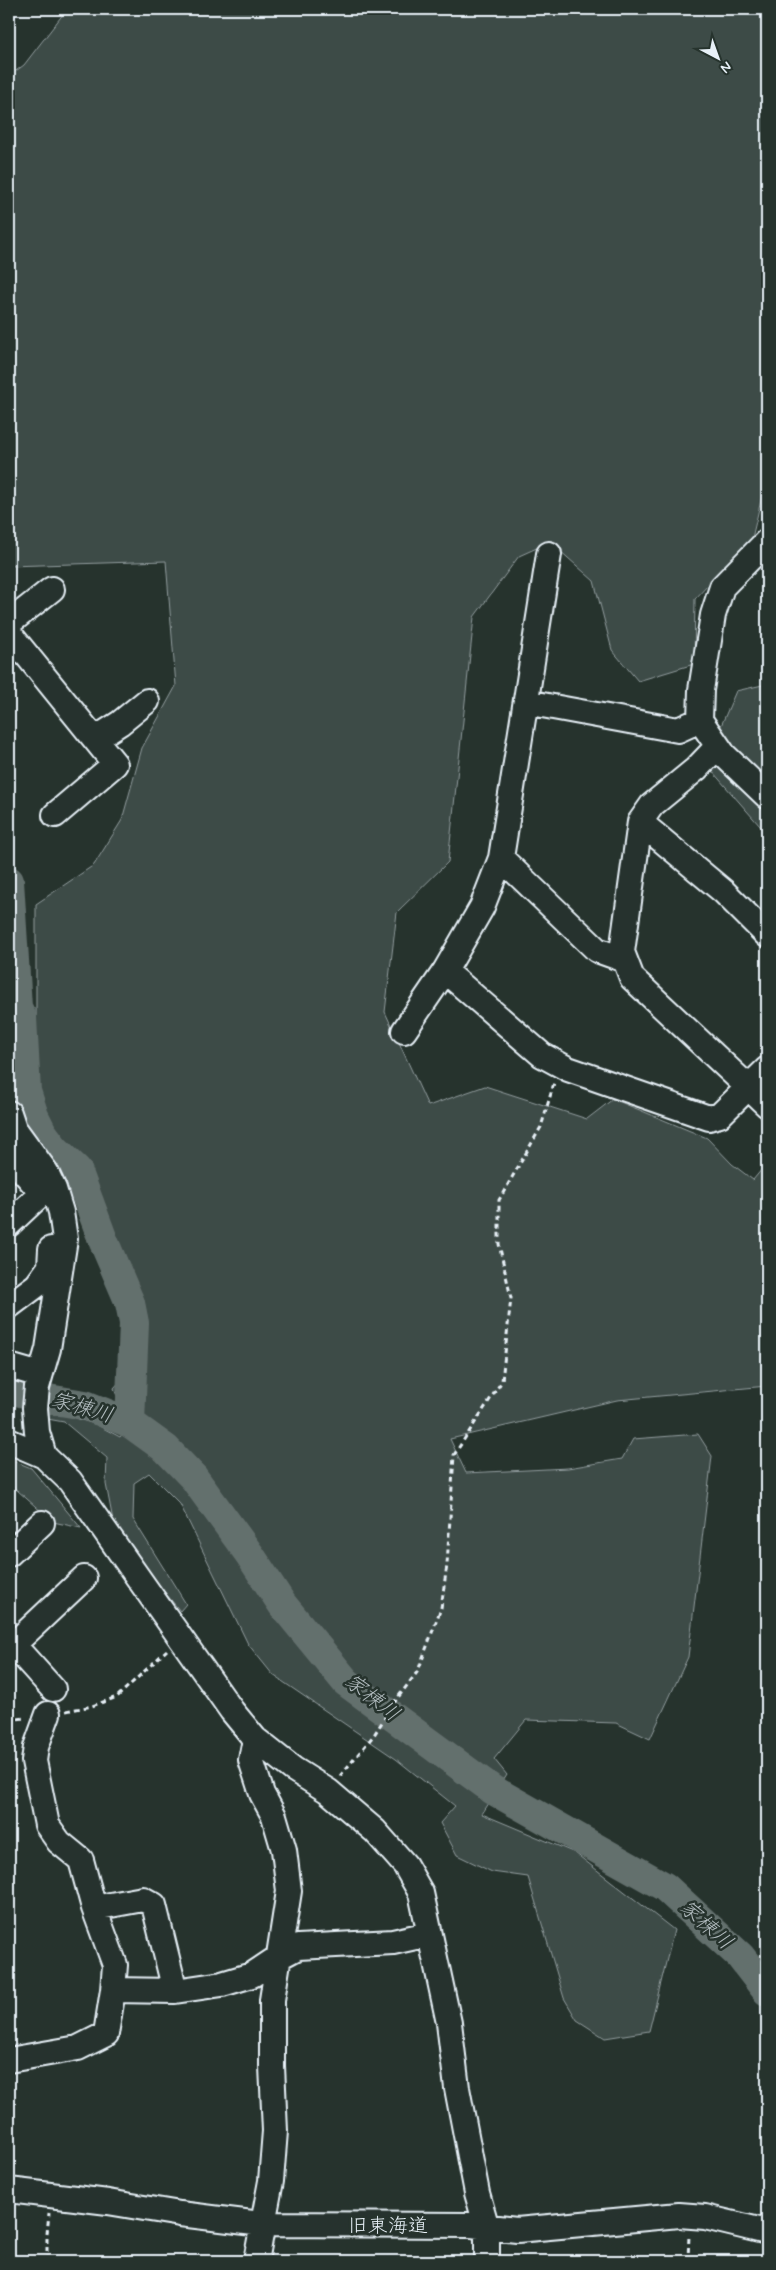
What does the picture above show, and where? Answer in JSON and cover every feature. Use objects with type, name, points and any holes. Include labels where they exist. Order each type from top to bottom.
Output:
[{"type":"street","points":[[767,541],[722,587],[713,615],[701,690],[700,720],[717,746],[767,796]]},
{"type":"street","points":[[404,1031],[445,971],[482,907],[501,858],[549,554]]},
{"type":"street","points":[[9,623],[52,589]]},
{"type":"street","points":[[9,633],[116,764],[55,814]]},
{"type":"street","points":[[95,739],[120,723],[147,701]]},
{"type":"street","points":[[526,702],[678,730],[700,720]]},
{"type":"street","points":[[717,746],[696,769],[652,805],[640,822],[622,952],[632,978],[767,1105]]},
{"type":"street","points":[[640,822],[724,892],[767,935]]},
{"type":"street","points":[[501,858],[597,950],[625,960]]},
{"type":"street","points":[[445,971],[542,1055],[568,1069],[709,1118],[720,1115],[750,1088],[767,1069]]},
{"type":"street","points":[[9,1113],[14,1128],[22,1142],[46,1172],[62,1212],[65,1239],[48,1349],[37,1390],[37,1432],[44,1456]]},
{"type":"street","points":[[9,1155],[42,1193],[53,1230],[50,1267],[36,1285],[9,1306]]},
{"type":"street","points":[[9,1224],[42,1193]]},
{"type":"street","points":[[9,1366],[37,1390]]},
{"type":"street","points":[[9,1441],[44,1456],[70,1482],[181,1636],[232,1711],[255,1739],[293,1769],[328,1791],[375,1831],[405,1865],[421,1893],[449,2023],[457,2088],[477,2193],[487,2228],[487,2261]]},
{"type":"street","points":[[9,1554],[42,1523]]},
{"type":"street","points":[[53,1689],[11,1643],[84,1578]]},
{"type":"street","points":[[9,2060],[78,2048],[106,2034],[116,1965],[94,1908],[81,1860],[59,1842],[47,1825],[34,1761],[36,1747],[48,1714]]},
{"type":"street","points":[[255,1739],[252,1760],[262,1794],[274,1816],[284,1850],[289,1891],[282,1922],[272,2000],[274,2139],[271,2181],[256,2261]]},
{"type":"street","points":[[94,1908],[143,1899],[154,1905],[175,1991]]},
{"type":"street","points":[[113,1990],[175,1991],[222,1984],[252,1975],[298,1947],[393,1942],[429,1934]]},
{"type":"street","name":"旧東海道","points":[[9,2190],[262,2224],[471,2225],[517,2230],[648,2217],[690,2216],[705,2217],[767,2232]]},
{"type":"path","points":[[328,1791],[374,1735],[396,1700],[418,1671],[442,1600],[447,1565],[454,1455],[502,1381],[511,1298],[498,1244],[499,1200],[541,1127],[554,1081]]},
{"type":"path","points":[[9,1720],[92,1706],[117,1697],[143,1675],[181,1636]]},
{"type":"path","points":[[47,2261],[47,2234],[52,2195]]},
{"type":"path","points":[[688,2261],[690,2216]]},
{"type":"shaded area","points":[[67,9],[767,9],[767,475],[752,538],[695,599],[694,664],[638,681],[612,650],[594,581],[550,542],[519,556],[474,617],[448,862],[397,912],[385,1012],[428,1106],[485,1086],[587,1119],[613,1099],[707,1138],[732,1164],[753,1180],[767,1163],[767,1386],[617,1400],[450,1439],[466,1473],[568,1468],[622,1459],[633,1439],[698,1434],[712,1456],[688,1657],[650,1739],[616,1723],[526,1720],[494,1759],[507,1775],[482,1814],[575,1853],[674,1930],[649,2031],[605,2038],[577,2020],[564,1998],[528,1877],[492,1872],[457,1855],[440,1823],[455,1806],[396,1759],[273,1675],[248,1644],[180,1504],[149,1473],[134,1483],[133,1519],[186,1604],[180,1611],[115,1531],[106,1484],[107,1458],[64,1422],[42,1418],[54,1411],[97,1425],[120,1437],[128,1426],[114,1388],[145,1353],[133,1302],[95,1220],[36,1106],[36,904],[94,865],[122,820],[142,748],[176,686],[166,561],[9,566],[9,76],[24,65]]},
{"type":"shaded area","points":[[767,684],[767,834],[705,763],[736,691]]},
{"type":"shaded area","points":[[9,1371],[21,1375],[13,1400],[9,1400]]},
{"type":"shaded area","points":[[9,1459],[31,1468],[81,1528],[53,1522],[9,1483]]},
{"type":"waterway","points":[[9,881],[17,1007],[22,1018],[26,1091],[34,1116],[42,1132],[54,1148],[77,1170],[103,1240],[130,1303],[134,1323],[130,1423]]},
{"type":"waterway","name":"家棟川","points":[[9,1389],[48,1399],[85,1405],[130,1423],[166,1449],[194,1478],[250,1555],[282,1604],[346,1682],[493,1790],[665,1887],[740,1956],[767,1991]]}]
